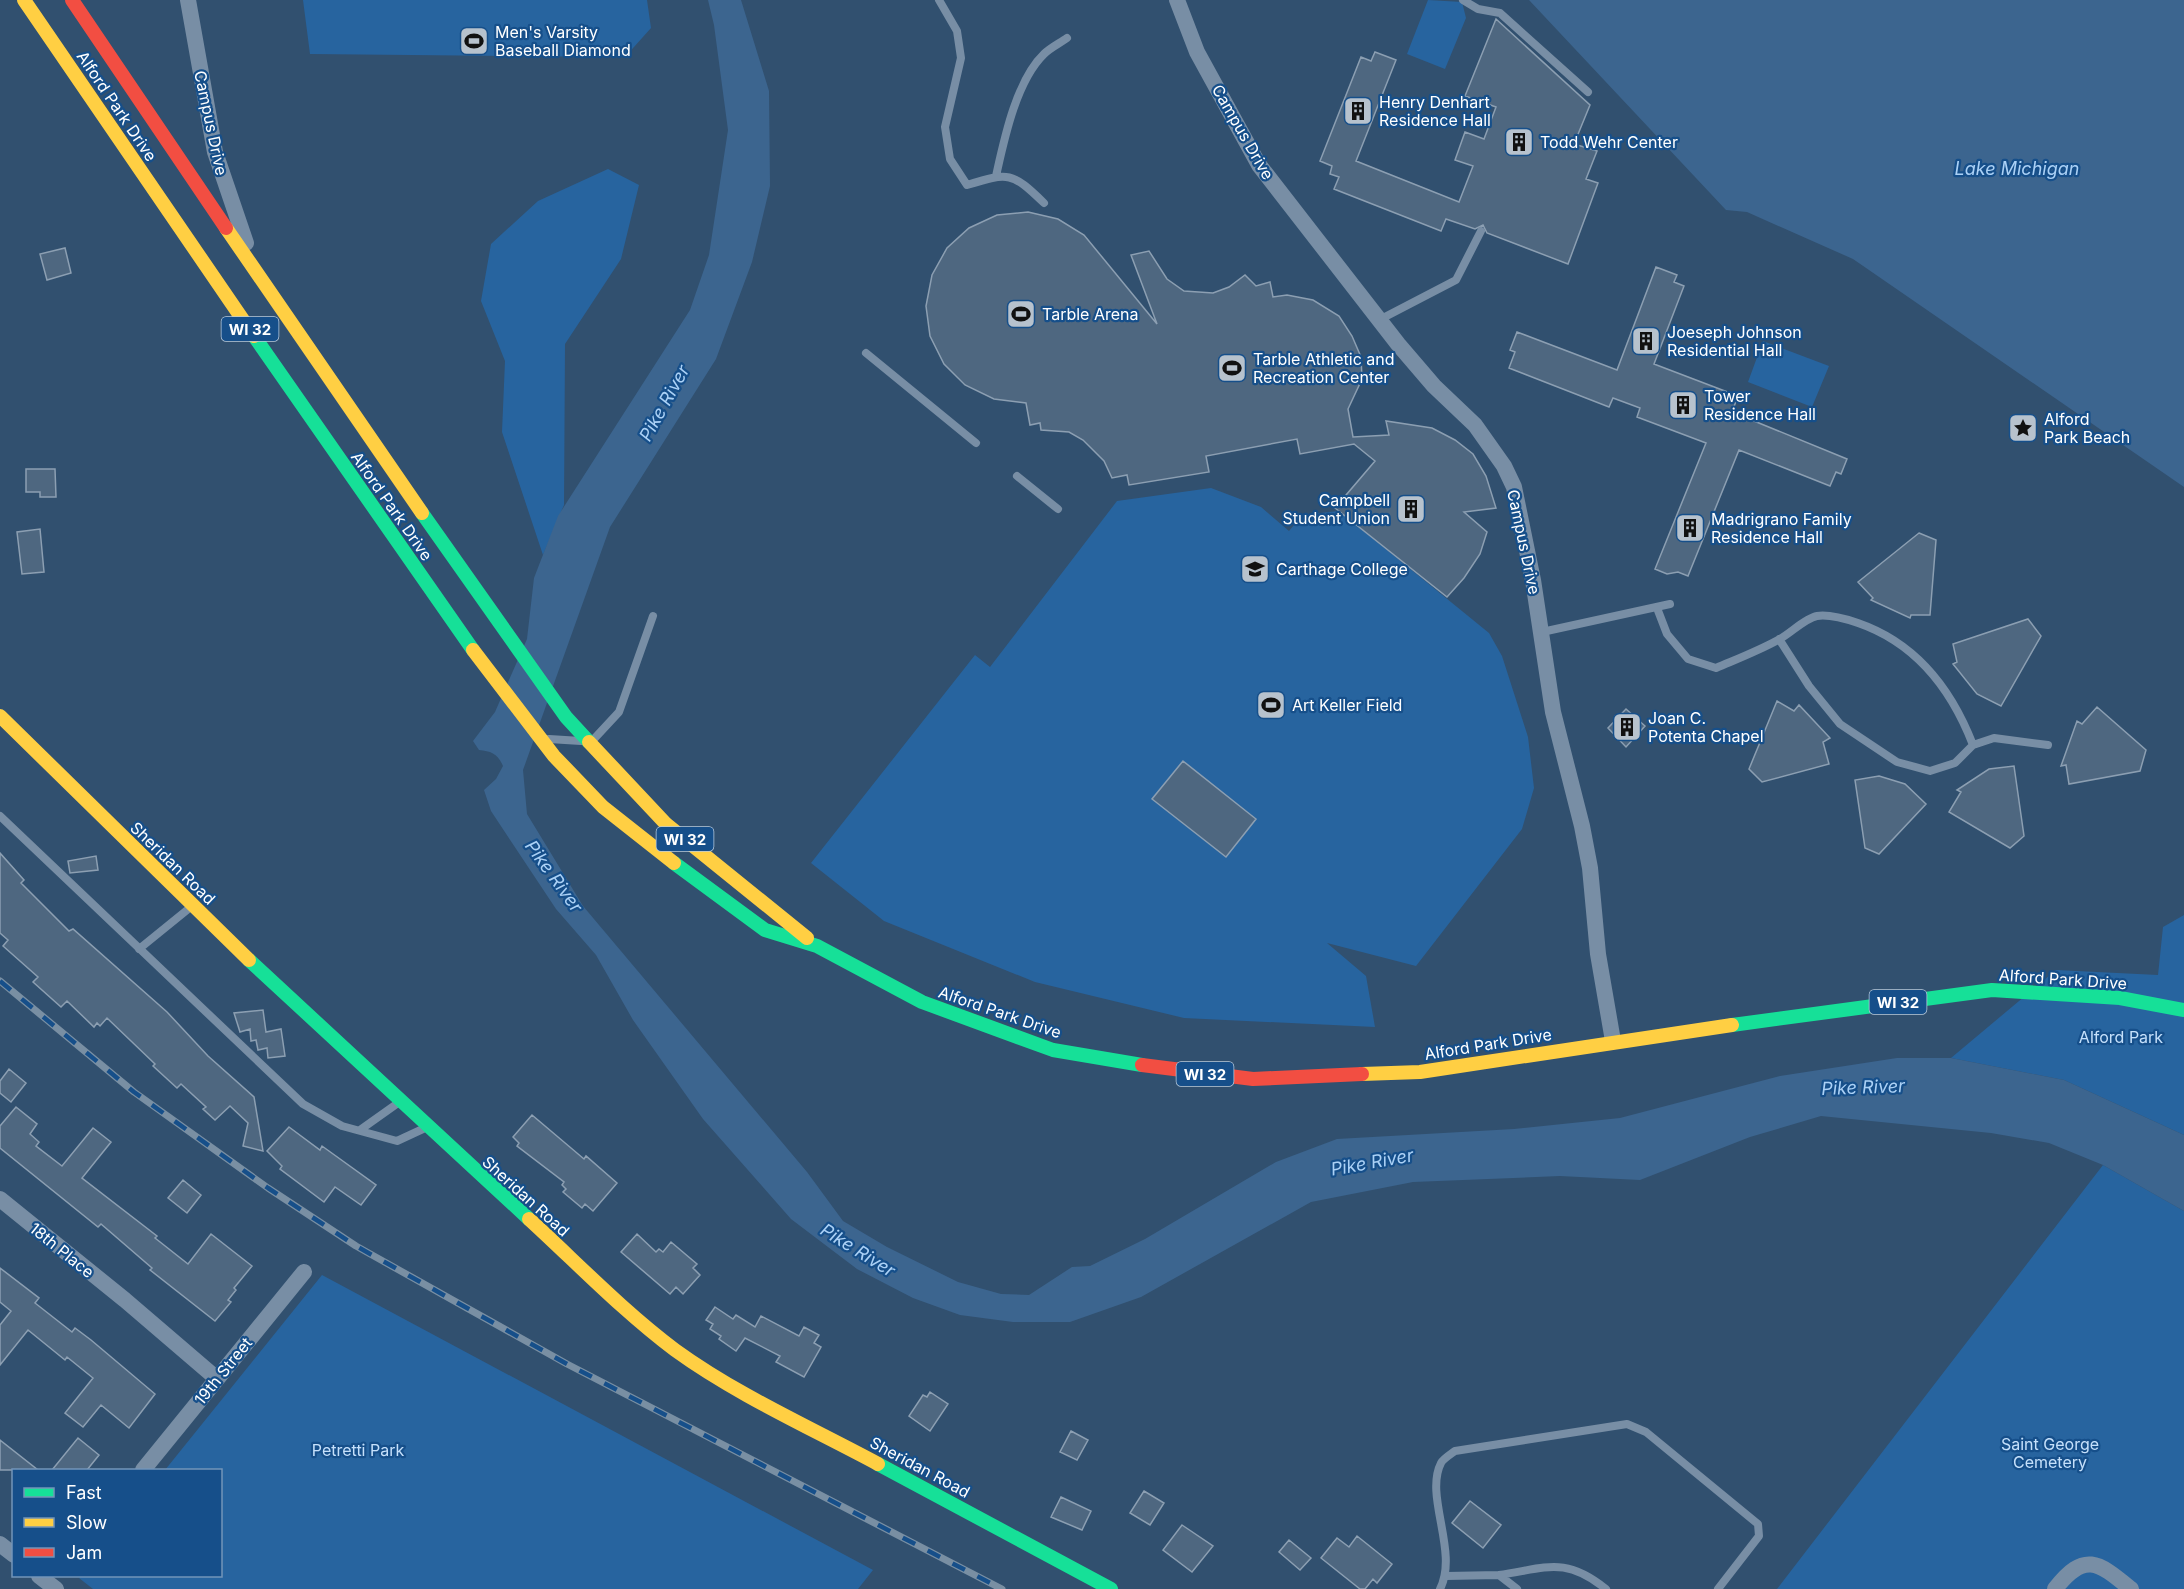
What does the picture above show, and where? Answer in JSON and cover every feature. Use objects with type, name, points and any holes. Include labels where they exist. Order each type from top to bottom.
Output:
[{"type":"main road","name":"Alford Park Drive","points":[[24,0],[348,473],[478,656],[554,756],[603,807],[704,887],[765,930],[817,946]]},
{"type":"main road","name":"Alford Park Drive","points":[[72,0],[258,277],[497,622],[566,717],[666,824],[817,946],[922,1002],[1053,1050],[1169,1070],[1253,1079],[1420,1072],[1613,1041],[1992,990],[2120,998],[2184,1010]]},
{"type":"main road","name":"Sheridan Road","points":[[0,716],[398,1103],[645,1326],[677,1351],[748,1394],[1111,1589]]},
{"type":"street","name":"Campus Drive","points":[[188,0],[215,152],[258,277]]},
{"type":"street","name":"Campus Drive","points":[[1177,0],[1197,52],[1259,165],[1379,320],[1434,386],[1475,425],[1504,466],[1514,488],[1542,633],[1551,703],[1584,836],[1598,954],[1613,1041]]},
{"type":"street","name":"18th Place","points":[[0,1199],[125,1300],[216,1378]]},
{"type":"street","name":"19th Street","points":[[144,1469],[304,1272]]},
{"type":"street","points":[[0,1544],[12,1553]]},
{"type":"street","points":[[2055,1589],[2073,1569],[2094,1564],[2103,1567],[2131,1589]]},
{"type":"lane","points":[[939,0],[957,31],[961,58],[945,128],[950,159],[967,185],[996,176],[1017,178],[1044,203]]},
{"type":"lane","points":[[1463,0],[1478,9],[1500,13],[1588,92]]},
{"type":"lane","points":[[996,176],[1005,136],[1027,76],[1044,54],[1067,38]]},
{"type":"lane","points":[[1379,320],[1456,280],[1481,231]]},
{"type":"lane","points":[[866,353],[976,443]]},
{"type":"lane","points":[[1017,476],[1058,509]]},
{"type":"lane","points":[[1542,633],[1670,604]]},
{"type":"lane","points":[[1657,608],[1667,634],[1688,659],[1716,668],[1779,639],[1816,616],[1843,618],[1883,632],[1916,655],[1936,677],[1962,717],[1973,745]]},
{"type":"lane","points":[[540,738],[590,742],[606,729],[619,712],[652,616]]},
{"type":"lane","points":[[1779,639],[1809,686],[1840,724],[1897,762],[1930,771],[1954,764],[1973,745],[1994,738],[2048,745]]},
{"type":"lane","points":[[0,816],[303,1104],[342,1126],[397,1141],[426,1128]]},
{"type":"lane","points":[[139,949],[193,906]]},
{"type":"lane","points":[[360,1130],[398,1103]]},
{"type":"lane","points":[[1440,1589],[1448,1570],[1437,1481],[1441,1462],[1455,1451],[1626,1424],[1646,1432],[1758,1524],[1759,1536],[1718,1589]]},
{"type":"lane","points":[[1446,1576],[1499,1575],[1565,1566],[1587,1573],[1606,1589]]},
{"type":"lane","points":[[1499,1575],[1517,1589]]},
{"type":"green space","name":"Men's Varsity Baseball Diamond","points":[[303,0],[647,0],[651,28],[625,57],[310,54]]},
{"type":"green space","points":[[1428,0],[1462,2],[1466,18],[1445,69],[1407,54]]},
{"type":"green space","points":[[608,169],[639,185],[621,259],[565,344],[564,505],[543,555],[502,432],[505,361],[481,301],[491,244],[538,201]]},
{"type":"green space","points":[[1763,341],[1829,366],[1812,407],[1748,382]]},
{"type":"green space","name":"Art Keller Field","points":[[1211,488],[1261,507],[1289,531],[1302,515],[1339,511],[1489,633],[1502,656],[1528,737],[1534,788],[1522,829],[1416,966],[1327,943],[1366,976],[1375,1027],[1184,1018],[1035,982],[884,921],[811,863],[975,655],[990,667],[1117,501]]},
{"type":"green space","name":"Alford Park","points":[[2184,915],[2184,1135],[2064,1080],[1951,1058],[2056,970],[2158,975],[2163,927]]},
{"type":"green space","name":"Saint George Cemetery","points":[[2103,1165],[2184,1211],[2184,1589],[1777,1589]]},
{"type":"green space","name":"Petretti Park","points":[[322,1275],[873,1570],[858,1589],[93,1589],[79,1578],[222,1577],[222,1469],[166,1469]]},
{"type":"water","name":"Pike River","points":[[708,0],[741,0],[769,91],[770,186],[752,262],[716,359],[610,527],[523,770],[527,814],[583,906],[807,1172],[843,1221],[887,1247],[958,1282],[1001,1294],[1029,1295],[1072,1267],[1090,1266],[1145,1239],[1276,1162],[1337,1139],[1514,1129],[1620,1118],[1780,1076],[1897,1058],[1951,1058],[2064,1080],[2184,1135],[2184,1211],[2103,1165],[2049,1143],[1991,1133],[1821,1116],[1750,1137],[1640,1180],[1560,1176],[1413,1182],[1311,1202],[1141,1297],[1070,1322],[1013,1322],[960,1315],[913,1298],[857,1269],[791,1219],[703,1119],[633,1020],[596,955],[556,909],[491,811],[484,790],[496,779],[503,766],[494,754],[479,750],[473,741],[495,712],[527,639],[534,578],[558,516],[690,310],[709,255],[728,130],[714,25]]},
{"type":"water","name":"Lake Michigan","points":[[1529,0],[2184,0],[2184,487],[1853,259],[1747,212],[1726,210]]},
{"type":"building","name":"Todd Wehr Center","points":[[1496,19],[1590,105],[1574,144],[1597,151],[1586,179],[1598,183],[1568,264],[1487,233],[1483,225],[1475,229],[1446,219],[1441,231],[1334,189],[1339,177],[1330,174],[1332,166],[1320,161],[1361,57],[1371,61],[1375,52],[1396,60],[1356,161],[1459,202],[1473,166],[1455,160],[1465,132],[1484,139],[1496,107],[1465,96]]},
{"type":"building","points":[[1028,212],[1058,219],[1084,235],[1157,324],[1131,255],[1149,251],[1167,279],[1184,291],[1213,293],[1229,287],[1245,275],[1256,286],[1270,282],[1273,297],[1287,295],[1313,300],[1339,316],[1352,336],[1361,357],[1362,379],[1348,409],[1353,437],[1389,435],[1386,421],[1432,428],[1455,440],[1473,454],[1486,476],[1496,508],[1464,512],[1487,532],[1480,554],[1464,578],[1447,597],[1335,508],[1375,461],[1354,444],[1300,454],[1297,439],[1206,456],[1209,472],[1129,485],[1127,475],[1112,478],[1104,461],[1083,440],[1069,432],[1041,430],[1040,423],[1030,425],[1026,403],[994,399],[965,385],[944,364],[930,336],[926,306],[932,275],[947,248],[969,228],[997,215]]},
{"type":"building","points":[[65,248],[71,273],[47,280],[40,254]]},
{"type":"building","points":[[1656,267],[1677,275],[1674,282],[1684,286],[1654,364],[1738,396],[1732,412],[1847,459],[1841,474],[1836,472],[1830,486],[1739,450],[1688,576],[1678,572],[1667,574],[1655,569],[1706,443],[1637,417],[1640,408],[1613,398],[1609,407],[1509,368],[1515,352],[1510,350],[1517,332],[1617,370]]},
{"type":"building","points":[[26,469],[55,469],[56,497],[40,497],[40,492],[26,492]]},
{"type":"building","points":[[40,529],[44,572],[22,574],[17,532]]},
{"type":"building","points":[[1919,533],[1936,540],[1930,615],[1911,615],[1910,618],[1871,600],[1873,598],[1858,582]]},
{"type":"building","points":[[2028,619],[2041,636],[2001,706],[1977,694],[1953,664],[1957,662],[1953,644]]},
{"type":"building","points":[[1777,701],[1794,711],[1799,705],[1830,738],[1823,742],[1829,764],[1762,782],[1749,769]]},
{"type":"building","points":[[2097,707],[2146,750],[2140,771],[2069,784],[2066,765],[2061,766],[2077,721],[2082,724]]},
{"type":"building","name":"Joan C. Potenta Chapel","points":[[1626,709],[1645,726],[1626,747],[1608,728]]},
{"type":"building","points":[[1183,761],[1256,819],[1226,857],[1152,799]]},
{"type":"building","points":[[2014,766],[2024,836],[2010,848],[1949,812],[1961,792],[1957,790],[1989,769]]},
{"type":"building","points":[[1879,776],[1905,784],[1926,804],[1879,854],[1865,848],[1855,780]]},
{"type":"building","points":[[0,853],[24,880],[21,883],[69,931],[73,929],[167,1012],[208,1056],[254,1097],[263,1151],[243,1146],[248,1123],[230,1106],[215,1120],[203,1109],[206,1107],[181,1084],[177,1088],[153,1066],[155,1064],[107,1018],[100,1026],[97,1023],[94,1027],[67,1001],[61,1007],[33,982],[38,977],[3,946],[8,940],[0,933]]},
{"type":"building","points":[[96,856],[98,870],[70,873],[68,861]]},
{"type":"building","points":[[263,1010],[266,1032],[281,1029],[285,1056],[268,1058],[267,1048],[258,1050],[256,1040],[251,1041],[250,1029],[240,1032],[234,1013]]},
{"type":"building","points":[[9,1069],[26,1083],[11,1102],[0,1093],[0,1081]]},
{"type":"building","points":[[16,1107],[37,1124],[30,1134],[39,1142],[36,1146],[62,1166],[93,1128],[111,1142],[82,1178],[157,1236],[155,1238],[188,1264],[211,1234],[252,1266],[234,1288],[236,1290],[228,1300],[231,1302],[215,1321],[150,1270],[152,1268],[101,1224],[98,1227],[0,1148],[0,1126]]},
{"type":"building","points":[[532,1115],[584,1159],[586,1156],[617,1183],[593,1211],[585,1204],[582,1208],[563,1192],[566,1189],[562,1185],[564,1182],[517,1146],[519,1143],[513,1137]]},
{"type":"building","points":[[289,1127],[320,1150],[322,1146],[376,1185],[361,1205],[335,1187],[324,1202],[280,1169],[282,1166],[267,1151]]},
{"type":"building","points":[[183,1180],[201,1195],[187,1213],[168,1198]]},
{"type":"building","points":[[637,1234],[656,1252],[659,1249],[663,1252],[671,1242],[697,1264],[693,1268],[700,1275],[683,1294],[676,1287],[670,1294],[621,1252]]},
{"type":"building","points":[[0,1268],[39,1298],[35,1303],[72,1332],[75,1328],[91,1340],[155,1394],[129,1428],[101,1405],[83,1427],[65,1413],[93,1378],[67,1357],[65,1360],[28,1330],[0,1365],[0,1325],[11,1311],[0,1302]]},
{"type":"building","points":[[715,1307],[733,1319],[736,1315],[755,1327],[761,1316],[799,1336],[804,1327],[819,1335],[814,1343],[821,1347],[804,1377],[776,1362],[780,1356],[745,1338],[736,1351],[719,1339],[721,1336],[710,1329],[713,1324],[706,1320]]},
{"type":"building","points":[[930,1392],[948,1404],[930,1431],[909,1416],[923,1395],[927,1397]]},
{"type":"building","points":[[1071,1431],[1088,1440],[1077,1460],[1060,1452]]},
{"type":"building","points":[[78,1438],[99,1455],[88,1469],[53,1469]]},
{"type":"building","points":[[0,1440],[37,1469],[12,1469],[0,1470]]},
{"type":"building","points":[[1144,1491],[1164,1503],[1150,1525],[1130,1513]]},
{"type":"building","points":[[1061,1497],[1091,1511],[1082,1530],[1051,1517]]},
{"type":"building","points":[[1470,1501],[1501,1525],[1483,1548],[1452,1523]]},
{"type":"building","points":[[1182,1525],[1213,1546],[1192,1572],[1163,1550]]},
{"type":"building","points":[[1357,1536],[1392,1564],[1377,1583],[1373,1579],[1365,1589],[1360,1589],[1321,1558],[1337,1538],[1349,1547]]},
{"type":"building","points":[[1289,1540],[1311,1558],[1300,1570],[1279,1552]]},
{"type":"railway","points":[[0,981],[134,1092],[268,1188],[356,1246],[567,1364],[1002,1589]]},
{"type":"traffic: fast","points":[[254,336],[473,650]]},
{"type":"traffic: fast","points":[[422,513],[566,717],[589,742]]},
{"type":"traffic: fast","points":[[674,863],[765,930],[817,946],[922,1002],[1053,1050],[1142,1065]]},
{"type":"traffic: fast","points":[[249,960],[529,1219]]},
{"type":"traffic: fast","points":[[1732,1025],[1992,990],[2120,998],[2184,1010]]},
{"type":"traffic: fast","points":[[878,1464],[1111,1589]]},
{"type":"traffic: slow","points":[[24,0],[254,336]]},
{"type":"traffic: slow","points":[[226,228],[422,513]]},
{"type":"traffic: slow","points":[[473,650],[554,756],[603,807],[674,863]]},
{"type":"traffic: slow","points":[[0,716],[249,960]]},
{"type":"traffic: slow","points":[[589,742],[666,824],[807,938]]},
{"type":"traffic: slow","points":[[1362,1074],[1420,1072],[1732,1025]]},
{"type":"traffic: slow","points":[[529,1219],[619,1303],[675,1350],[723,1382],[878,1464]]},
{"type":"traffic: jam","points":[[72,0],[226,228]]},
{"type":"traffic: jam","points":[[1142,1065],[1253,1079],[1362,1074]]},
{"type":"place","name":"Men's Varsity Baseball Diamond","points":[[474,41]]},
{"type":"place","name":"Henry Denhart Residence Hall","points":[[1358,111]]},
{"type":"place","name":"Todd Wehr Center","points":[[1519,142]]},
{"type":"place","name":"Tarble Arena","points":[[1021,314]]},
{"type":"place","name":"Joeseph Johnson Residential Hall","points":[[1646,341]]},
{"type":"place","name":"Tarble Athletic and Recreation Center","points":[[1232,368]]},
{"type":"place","name":"Tower Residence Hall","points":[[1683,405]]},
{"type":"place","name":"Alford Park Beach","points":[[2023,428]]},
{"type":"place","name":"Campbell Student Union","points":[[1411,509]]},
{"type":"place","name":"Madrigrano Family Residence Hall","points":[[1690,528]]},
{"type":"place","name":"Carthage College","points":[[1255,569]]},
{"type":"place","name":"Art Keller Field","points":[[1271,705]]},
{"type":"place","name":"Joan C. Potenta Chapel","points":[[1627,727]]}]
